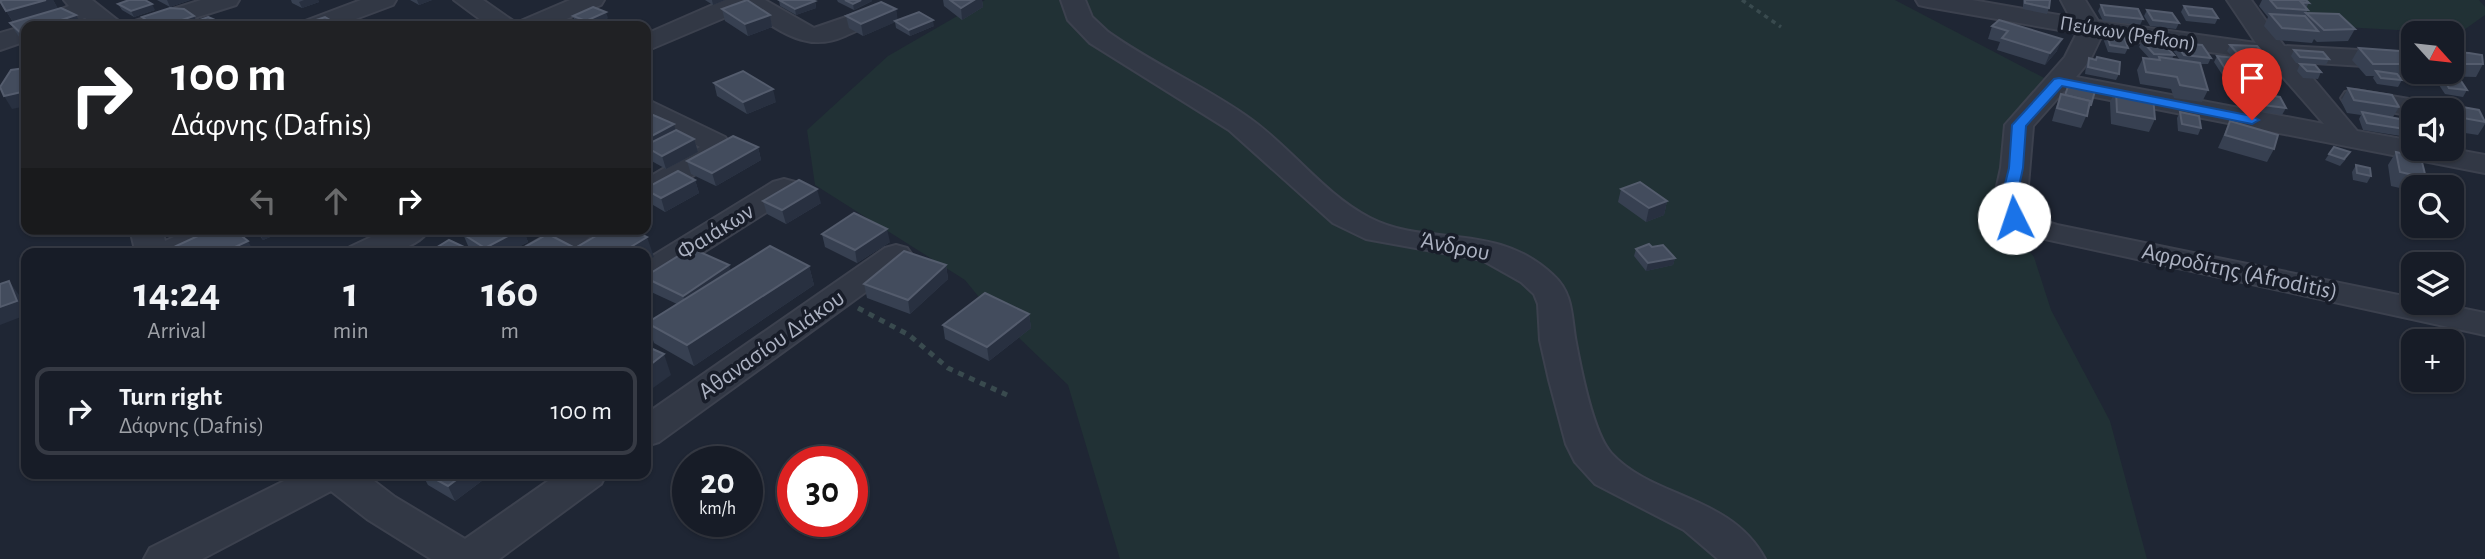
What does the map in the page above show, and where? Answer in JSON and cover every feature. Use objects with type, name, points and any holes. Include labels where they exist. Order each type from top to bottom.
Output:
[{"type":"street","points":[[160,21],[227,0]]},
{"type":"street","points":[[327,21],[384,0]]},
{"type":"street","points":[[466,0],[498,21]]},
{"type":"street","points":[[540,21],[592,0]]},
{"type":"street","points":[[651,41],[746,0],[810,37],[828,34],[855,22]]},
{"type":"street","name":"Άνδρου","points":[[1073,0],[1081,19],[1117,49],[1172,81],[1259,140],[1328,203],[1354,221],[1376,232],[1450,241],[1499,254],[1549,288],[1557,306],[1558,340],[1588,449],[1601,468],[1615,478],[1693,516],[1723,537],[1744,559]]},
{"type":"street","name":"Πεύκων (Pefkon)","points":[[1928,0],[2091,30],[2276,53],[2401,60]]},
{"type":"street","points":[[2073,0],[2091,30],[2077,60],[2059,82],[2485,164]]},
{"type":"street","points":[[2239,0],[2276,53],[2311,90],[2348,138]]},
{"type":"street","points":[[50,21],[81,5],[105,21]]},
{"type":"street","points":[[0,42],[21,34]]},
{"type":"street","name":"Αφροδίτης (Afroditis)","points":[[2059,82],[2020,123],[2016,168],[2009,200],[2014,218],[2035,229],[2485,324]]},
{"type":"street","points":[[2311,90],[2401,106]]},
{"type":"street","points":[[651,115],[704,136],[718,145],[716,151],[651,189]]},
{"type":"street","name":"Φαιάκων","points":[[651,271],[784,188]]},
{"type":"street","points":[[176,248],[205,235]]},
{"type":"street","points":[[374,248],[401,235]]},
{"type":"street","points":[[547,248],[570,235]]},
{"type":"street","name":"Αθανασίου Διάκου","points":[[651,429],[896,255]]},
{"type":"street","points":[[165,559],[302,491],[320,479]]},
{"type":"street","points":[[344,479],[382,508],[466,559],[580,479]]},
{"type":"path","points":[[1742,0],[1781,27]]},
{"type":"path","points":[[836,298],[909,335],[948,368],[1007,395]]},
{"type":"shaded area","points":[[985,0],[1895,0],[2050,81],[2005,150],[1995,211],[2034,257],[2051,310],[2110,421],[2147,559],[1120,559],[1068,385],[987,307],[965,280],[815,185],[807,130],[888,56]]},
{"type":"shaded area","points":[[2264,0],[2479,0],[2485,7],[2485,15],[2464,30],[2464,21],[2401,21],[2401,30],[2343,27],[2297,8]]},
{"type":"building","points":[[46,0],[6,11],[0,1]]},
{"type":"building","points":[[129,0],[145,0],[152,4],[131,11],[118,4]]},
{"type":"building","points":[[747,0],[770,15],[745,24],[722,9]]},
{"type":"building","points":[[779,0],[812,0],[815,1],[795,9]]},
{"type":"building","points":[[845,0],[861,0],[853,4]]},
{"type":"building","points":[[950,0],[974,0],[961,8]]},
{"type":"building","points":[[2025,0],[2050,0],[2049,8],[2025,3]]},
{"type":"building","points":[[2270,0],[2306,0],[2309,3],[2301,2],[2308,10],[2277,8]]},
{"type":"building","points":[[881,2],[896,9],[861,24],[846,16]]},
{"type":"building","points":[[2101,5],[2138,9],[2143,19],[2105,15]]},
{"type":"building","points":[[2184,6],[2212,9],[2218,18],[2189,15]]},
{"type":"building","points":[[593,7],[606,12],[586,21],[573,16]]},
{"type":"building","points":[[61,8],[76,15],[58,21],[21,21],[21,33],[10,23]]},
{"type":"building","points":[[170,8],[184,9],[194,16],[179,21],[148,21],[142,17]]},
{"type":"building","points":[[2147,10],[2172,13],[2179,23],[2153,20]]},
{"type":"building","points":[[919,12],[933,20],[909,30],[895,21]]},
{"type":"building","points":[[2306,13],[2339,14],[2355,29],[2324,30]]},
{"type":"building","points":[[2270,14],[2305,16],[2318,31],[2282,28]]},
{"type":"building","points":[[208,17],[215,20],[212,21],[197,21]]},
{"type":"building","points":[[325,17],[332,21],[313,21]]},
{"type":"building","points":[[1999,20],[2062,39],[2050,53],[2002,38],[2008,31],[1992,26]]},
{"type":"building","points":[[2107,35],[2124,37],[2128,48],[2110,45]]},
{"type":"building","points":[[2142,41],[2161,41],[2174,55],[2154,54]]},
{"type":"building","points":[[2175,43],[2202,45],[2211,58],[2184,55]]},
{"type":"building","points":[[2230,45],[2257,46],[2265,55],[2238,54]]},
{"type":"building","points":[[2359,48],[2401,51],[2401,64],[2373,64]]},
{"type":"building","points":[[2294,50],[2323,52],[2329,59],[2300,57]]},
{"type":"building","points":[[2464,53],[2482,55],[2483,64],[2464,64]]},
{"type":"building","points":[[2217,56],[2245,59],[2255,73],[2226,70]]},
{"type":"building","points":[[2097,57],[2120,62],[2119,74],[2088,67],[2089,58],[2096,60]]},
{"type":"building","points":[[2159,57],[2200,63],[2208,90],[2180,85],[2177,77],[2146,72],[2143,58],[2160,60]]},
{"type":"building","points":[[2300,64],[2315,65],[2321,72],[2307,71]]},
{"type":"building","points":[[21,69],[21,92],[4,96],[0,87],[11,70]]},
{"type":"building","points":[[743,71],[773,89],[743,102],[714,83]]},
{"type":"building","points":[[2376,71],[2397,74],[2401,80],[2381,78]]},
{"type":"building","points":[[2069,84],[2095,91],[2091,105],[2090,101],[2065,95]]},
{"type":"building","points":[[2447,84],[2463,84],[2467,90],[2449,88]]},
{"type":"building","points":[[2348,88],[2392,95],[2399,107],[2354,100]]},
{"type":"building","points":[[2116,90],[2153,97],[2155,119],[2117,112]]},
{"type":"building","points":[[2243,91],[2280,97],[2286,108],[2248,103]]},
{"type":"building","points":[[2061,94],[2090,101],[2087,116],[2057,108]]},
{"type":"building","points":[[2464,107],[2479,110],[2485,122],[2464,118]]},
{"type":"building","points":[[2180,112],[2199,116],[2201,128],[2182,124]]},
{"type":"building","points":[[2362,112],[2401,119],[2401,128],[2367,123]]},
{"type":"building","points":[[653,115],[674,124],[651,136]]},
{"type":"building","points":[[2230,121],[2278,135],[2274,149],[2225,135]]},
{"type":"building","points":[[676,130],[694,139],[662,156],[651,150],[651,142]]},
{"type":"building","points":[[733,136],[758,147],[712,173],[687,161]]},
{"type":"building","points":[[2334,147],[2350,152],[2344,159],[2329,154]]},
{"type":"building","points":[[2396,152],[2401,153],[2401,161],[2422,161],[2425,175],[2413,175],[2400,172]]},
{"type":"building","points":[[2356,165],[2370,168],[2371,176],[2357,173]]},
{"type":"building","points":[[678,171],[695,180],[661,198],[651,193],[651,185]]},
{"type":"building","points":[[799,180],[817,189],[782,210],[763,201]]},
{"type":"building","points":[[1640,182],[1667,201],[1649,208],[1621,189]]},
{"type":"building","points":[[854,213],[887,229],[855,250],[822,234]]},
{"type":"building","points":[[200,235],[240,235],[248,241],[233,248],[176,246]]},
{"type":"building","points":[[465,235],[510,235],[485,248]]},
{"type":"building","points":[[546,235],[575,248],[523,248]]},
{"type":"building","points":[[598,235],[647,237],[629,248],[575,248]]},
{"type":"building","points":[[449,240],[466,248],[436,248]]},
{"type":"building","points":[[1649,244],[1652,247],[1663,245],[1675,258],[1648,263],[1636,249]]},
{"type":"building","points":[[770,246],[809,266],[687,345],[651,325],[651,320]]},
{"type":"building","points":[[691,248],[729,265],[683,296],[651,280],[651,273]]},
{"type":"building","points":[[904,251],[946,265],[908,300],[864,284]]},
{"type":"building","points":[[9,281],[17,301],[0,307],[0,284]]},
{"type":"building","points":[[985,293],[1029,314],[987,347],[943,325]]},
{"type":"building","points":[[651,348],[664,354],[651,364]]},
{"type":"building","points":[[435,479],[457,479],[448,486]]},
{"type":"route","points":[[2014,218],[2009,200],[2016,168],[2019,125],[2059,82],[2252,120]]}]
